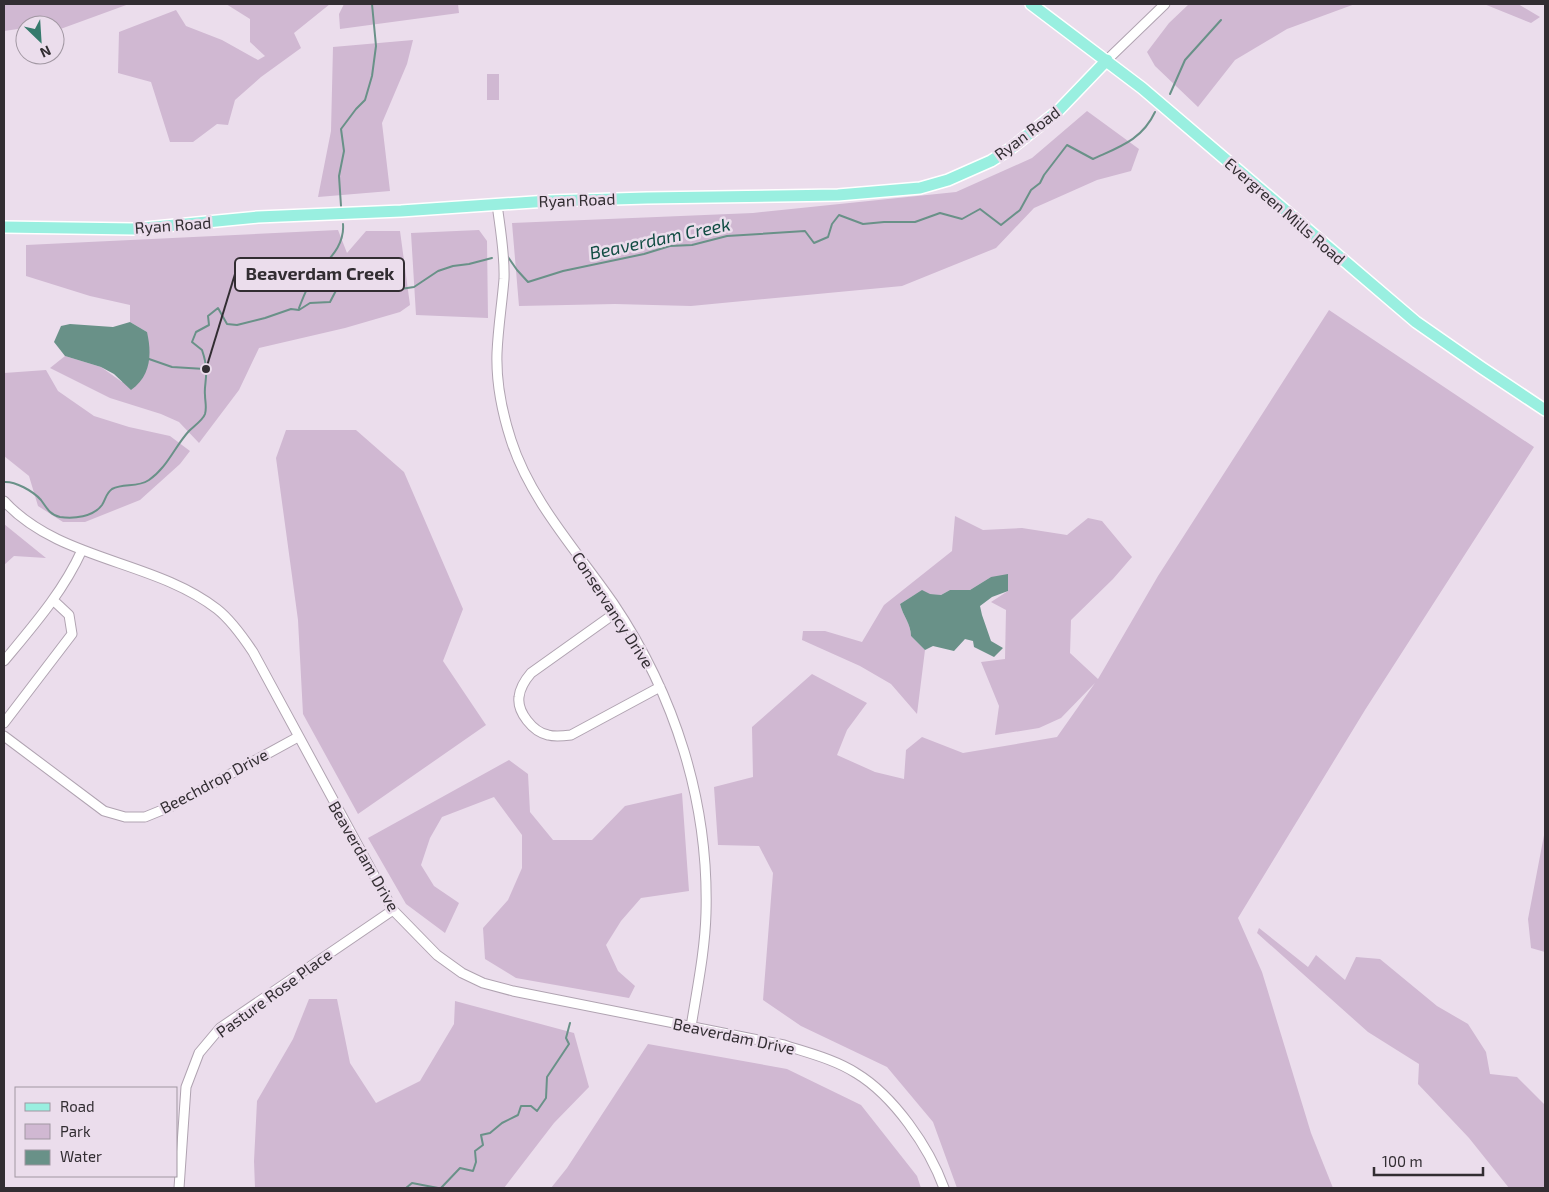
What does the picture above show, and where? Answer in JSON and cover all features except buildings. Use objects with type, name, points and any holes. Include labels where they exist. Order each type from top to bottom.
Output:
[{"type":"main road","name":"Evergreen Mills Road","points":[[1031,4],[1107,60],[1169,110],[1416,322],[1545,410]]},
{"type":"main road","name":"Ryan Road","points":[[4,227],[134,229],[258,217],[401,211],[498,204],[647,198],[838,195],[920,188],[948,180],[991,161],[1010,149],[1058,111],[1107,60]]},
{"type":"street","points":[[1107,60],[1165,4]]},
{"type":"street","name":"Conservancy Drive","points":[[498,204],[504,276],[497,355],[498,381],[511,441],[537,495],[637,641],[672,715],[690,766],[700,814],[706,876],[706,914],[703,949],[692,1026]]},
{"type":"street","name":"Beaverdam Drive","points":[[4,501],[32,525],[82,550],[162,578],[218,609],[239,632],[253,652],[393,910],[437,955],[462,972],[483,983],[513,991],[784,1045],[823,1057],[856,1073],[885,1098],[922,1142],[944,1188]]},
{"type":"street","points":[[4,661],[54,600],[69,577],[82,550]]},
{"type":"street","points":[[4,723],[72,634],[69,615],[54,600]]},
{"type":"street","points":[[618,611],[531,673],[523,682],[519,695],[518,704],[523,715],[533,726],[546,735],[571,735],[660,688]]},
{"type":"street","name":"Beechdrop Drive","points":[[4,736],[104,811],[125,818],[145,816],[172,806],[298,737]]},
{"type":"street","name":"Pasture Rose Place","points":[[179,1188],[186,1087],[199,1053],[220,1028],[393,910]]},
{"type":"green space","points":[[4,4],[129,4],[65,27],[65,15],[15,15],[15,29],[4,31]]},
{"type":"green space","points":[[226,4],[330,4],[294,33],[301,48],[261,77],[235,100],[228,125],[217,124],[193,142],[170,142],[151,82],[118,73],[119,32],[176,10],[186,26],[222,40],[258,60],[265,56],[250,42],[250,19]]},
{"type":"green space","points":[[344,4],[458,4],[459,13],[340,29],[339,14]]},
{"type":"green space","points":[[1189,4],[1355,4],[1287,29],[1235,60],[1198,107],[1155,66],[1147,52],[1169,23]]},
{"type":"green space","points":[[1484,4],[1518,4],[1540,17],[1531,23]]},
{"type":"green space","points":[[413,40],[407,64],[382,123],[390,191],[318,197],[331,131],[333,47]]},
{"type":"green space","points":[[487,74],[499,74],[499,100],[487,100]]},
{"type":"green space","points":[[1087,111],[1139,149],[1131,171],[1097,180],[1034,208],[996,248],[902,286],[691,306],[615,304],[519,306],[512,223],[753,213],[956,192],[1032,158]]},
{"type":"green space","points":[[338,230],[347,253],[366,231],[400,231],[410,305],[400,312],[345,328],[259,348],[239,390],[199,443],[179,422],[161,414],[110,398],[50,368],[65,356],[101,367],[122,382],[147,332],[130,322],[130,305],[90,296],[26,276],[26,245]]},
{"type":"green space","points":[[479,230],[487,241],[488,318],[416,315],[411,233]]},
{"type":"green space","points":[[1329,310],[1534,447],[1365,710],[1238,918],[1262,972],[1311,1133],[1333,1188],[957,1188],[933,1122],[887,1067],[801,1026],[763,1000],[773,873],[759,846],[718,845],[714,787],[753,777],[752,727],[812,674],[867,703],[847,730],[837,755],[875,772],[904,779],[906,750],[922,737],[963,753],[1057,737],[1095,683],[1061,718],[1039,728],[995,735],[999,706],[981,662],[1005,659],[1006,610],[991,602],[1008,591],[991,577],[970,590],[950,590],[941,595],[916,594],[900,604],[910,628],[911,636],[925,650],[917,714],[891,684],[860,666],[802,640],[803,631],[825,631],[862,642],[884,605],[952,551],[955,516],[983,530],[1022,528],[1067,535],[1088,518],[1102,521],[1132,557],[1113,579],[1071,620],[1070,653],[1098,679],[1158,576]]},
{"type":"green space","points":[[46,370],[58,391],[94,416],[129,427],[170,436],[190,451],[180,464],[140,500],[85,522],[63,522],[38,506],[29,476],[4,456],[4,373]]},
{"type":"green space","points":[[286,430],[356,430],[404,472],[463,609],[443,661],[486,725],[358,814],[303,714],[298,620],[276,458]]},
{"type":"green space","points":[[4,524],[46,558],[14,556],[4,565]]},
{"type":"green space","points":[[509,760],[528,774],[530,812],[553,840],[592,840],[625,806],[682,793],[689,891],[641,898],[621,921],[606,945],[618,971],[635,986],[629,998],[516,978],[485,959],[483,928],[508,900],[522,868],[522,835],[494,797],[442,817],[430,838],[421,865],[434,886],[459,903],[445,933],[406,904],[368,838]]},
{"type":"green space","points":[[1545,830],[1545,952],[1531,948],[1528,919]]},
{"type":"green space","points":[[1259,928],[1308,967],[1316,955],[1345,980],[1356,957],[1380,959],[1437,1006],[1468,1024],[1486,1052],[1490,1074],[1517,1077],[1545,1105],[1545,1188],[1509,1188],[1469,1138],[1418,1084],[1419,1064],[1368,1032],[1257,933]]},
{"type":"green space","points":[[309,999],[337,999],[350,1063],[376,1103],[420,1081],[454,1024],[455,1001],[574,1033],[589,1087],[554,1123],[504,1188],[255,1188],[254,1161],[257,1101],[293,1039]]},
{"type":"green space","points":[[648,1044],[787,1069],[861,1105],[917,1176],[921,1188],[551,1188],[567,1168]]},
{"type":"water","points":[[130,322],[147,332],[149,348],[148,364],[143,378],[131,390],[114,374],[101,367],[65,356],[54,342],[61,326],[70,324],[113,327]]},
{"type":"water","points":[[1008,574],[1008,591],[992,597],[980,606],[991,641],[1003,648],[994,657],[974,647],[973,641],[965,639],[954,651],[933,646],[925,650],[911,636],[910,628],[900,604],[922,590],[930,594],[941,595],[950,590],[970,590],[991,577]]},
{"type":"waterway","points":[[341,206],[339,176],[344,151],[341,129],[365,100],[372,76],[376,46],[372,4]]},
{"type":"waterway","name":"Beaverdam Creek","points":[[1170,94],[1185,60],[1221,20]]},
{"type":"waterway","name":"Beaverdam Creek","points":[[508,257],[528,282],[563,271],[644,254],[670,246],[692,245],[727,236],[805,231],[814,243],[828,237],[832,224],[839,215],[863,224],[915,222],[940,213],[962,219],[980,209],[1001,225],[1020,210],[1031,190],[1040,183],[1067,145],[1093,159],[1129,142],[1137,136],[1150,122],[1155,112]]},
{"type":"waterway","points":[[299,308],[312,280],[337,248],[343,233],[343,224]]},
{"type":"waterway","name":"Beaverdam Creek","points":[[4,482],[13,483],[29,490],[54,514],[60,517],[71,518],[94,512],[102,505],[108,492],[112,489],[140,484],[149,480],[161,469],[184,437],[205,414],[205,362],[202,350],[192,342],[196,332],[209,325],[208,316],[218,308],[227,324],[237,325],[291,309],[299,310],[310,303],[330,302],[341,281],[394,290],[414,287],[438,271],[492,258]]},
{"type":"waterway","points":[[149,359],[172,367],[205,369]]},
{"type":"waterway","points":[[441,1188],[460,1168],[473,1171],[476,1162],[475,1151],[483,1145],[481,1135],[490,1133],[502,1123],[518,1115],[521,1106],[531,1106],[537,1111],[546,1098],[547,1077],[569,1044],[566,1038],[570,1023]]},
{"type":"waterway","points":[[406,1188],[412,1183],[438,1188]]},
{"type":"place","name":"Beaverdam Creek","points":[[206,369]]}]
